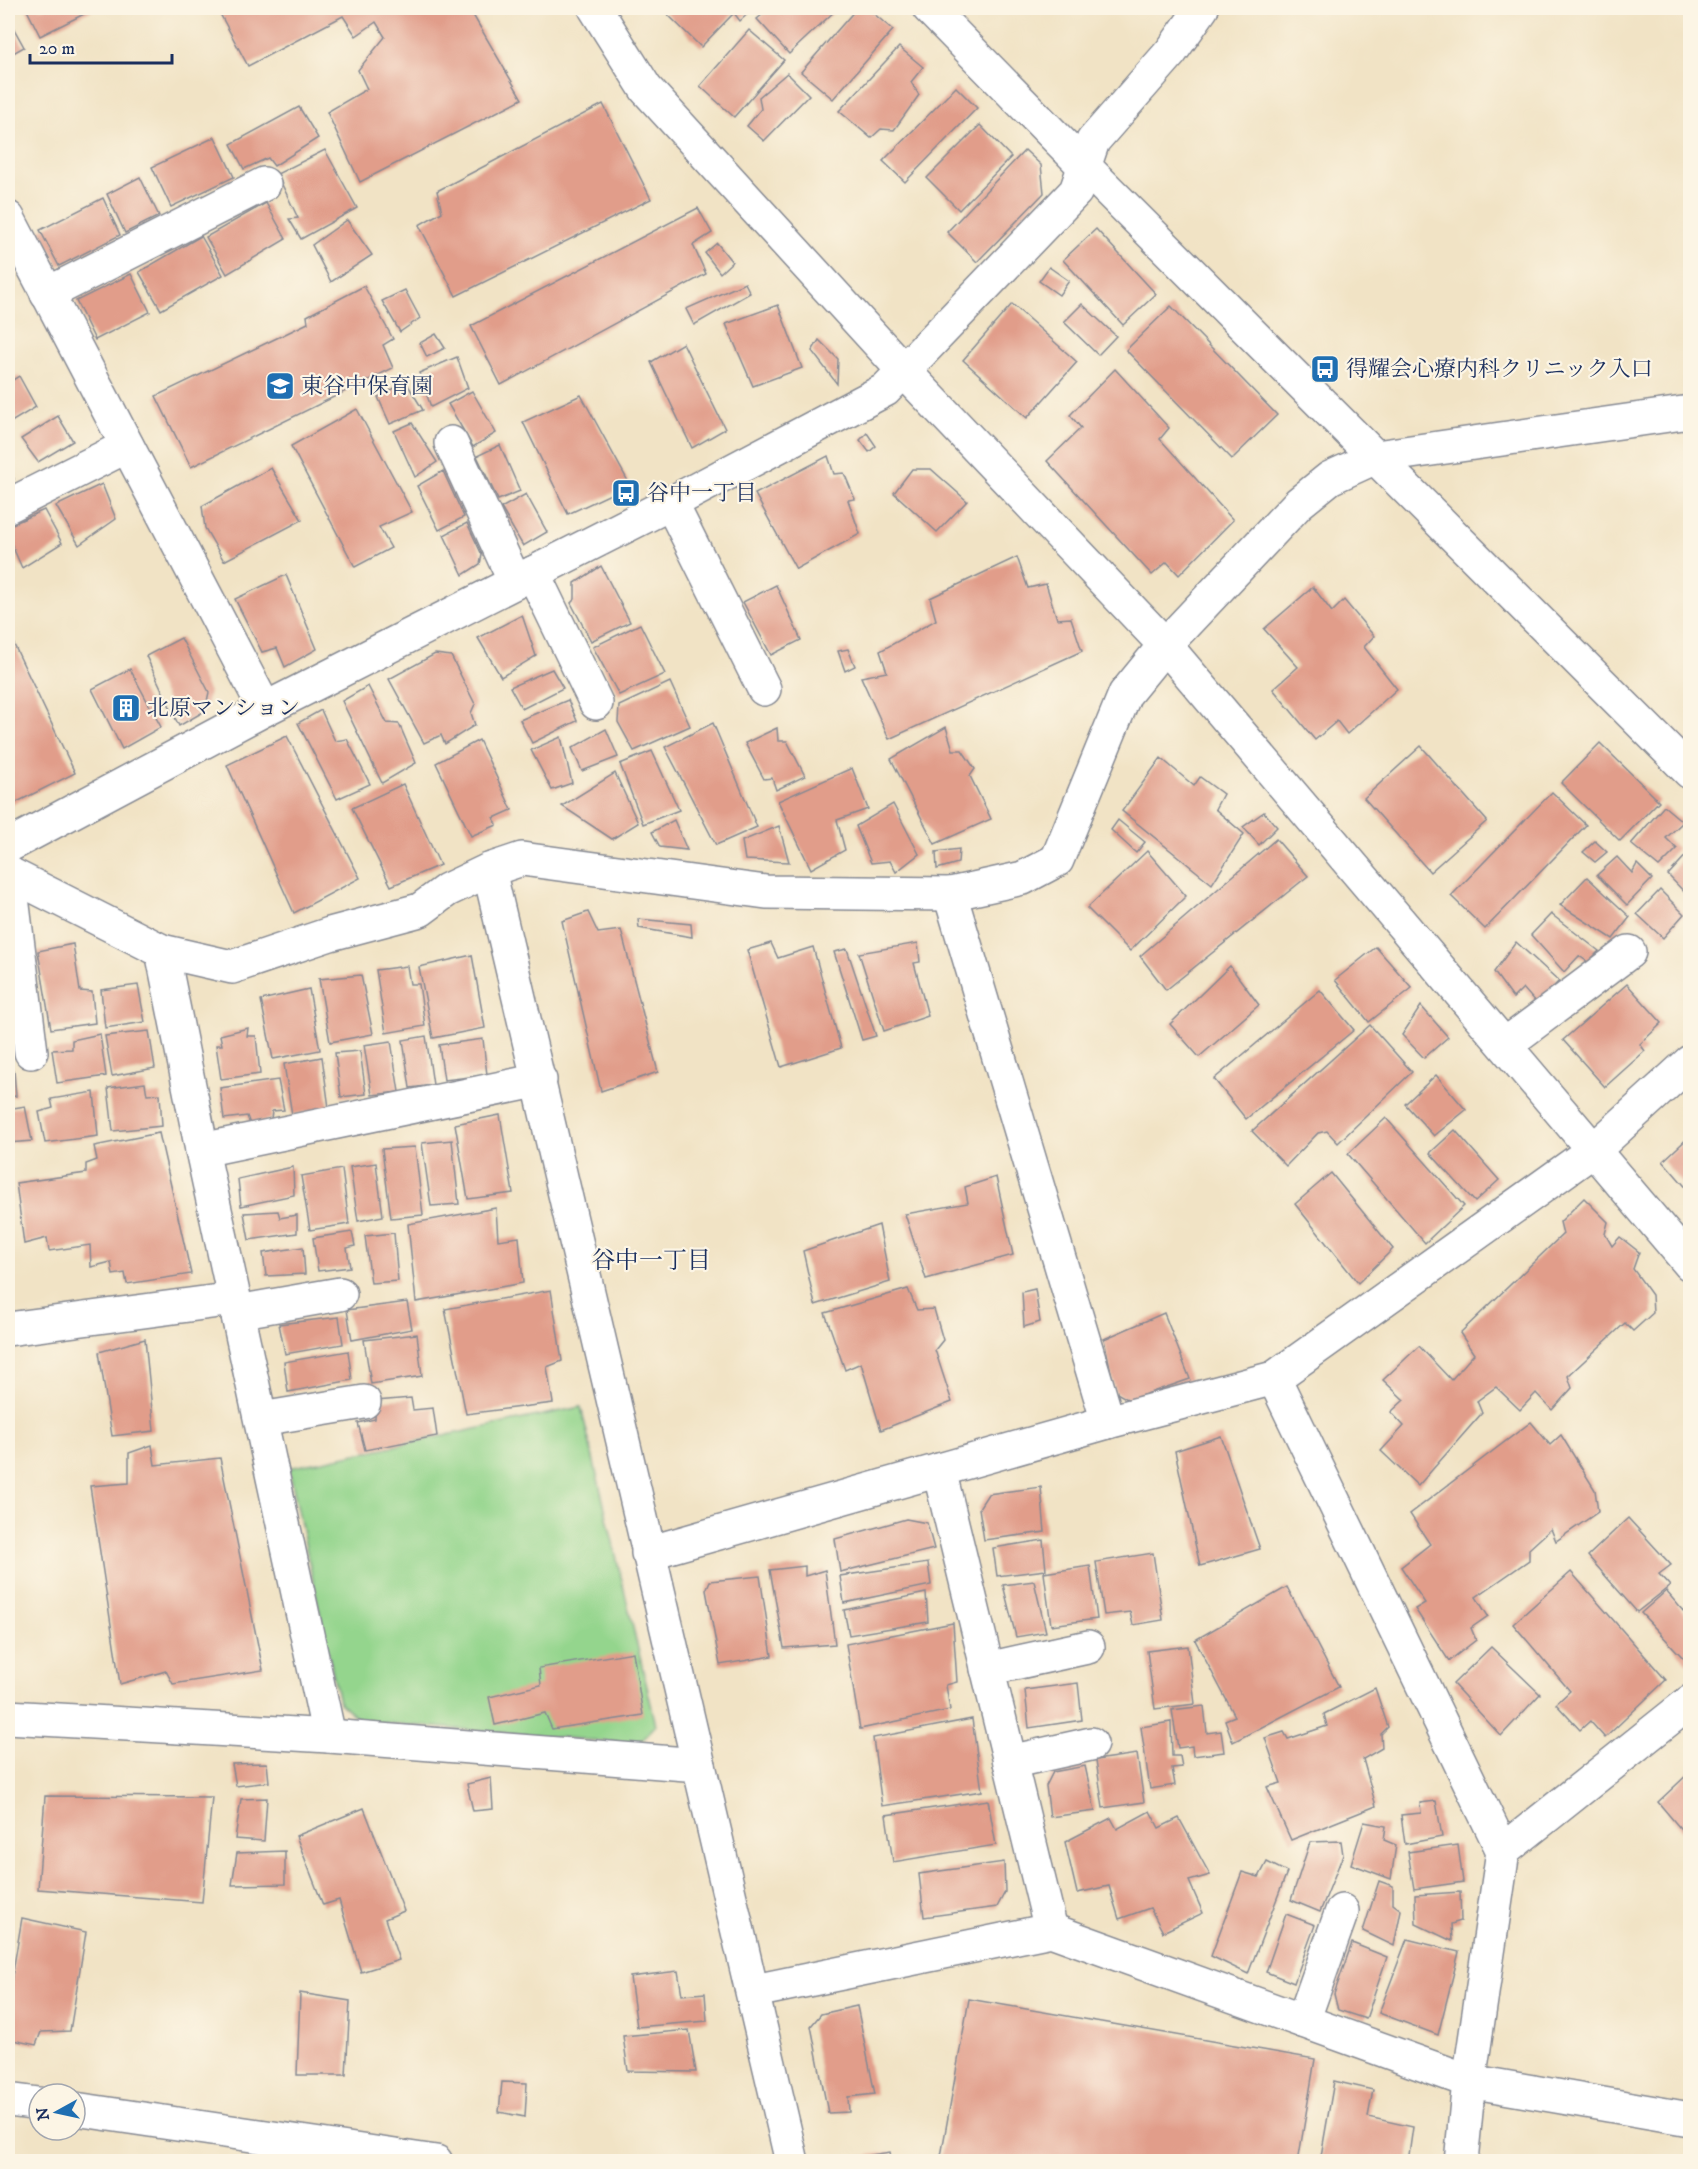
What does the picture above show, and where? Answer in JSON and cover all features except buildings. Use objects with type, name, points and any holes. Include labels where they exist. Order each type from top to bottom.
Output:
[{"type":"street","points":[[596,8],[646,89],[904,371],[1165,645],[1506,1044],[1690,1264]]},
{"type":"street","points":[[929,8],[1690,772]]},
{"type":"street","points":[[8,864],[265,709],[670,503],[885,390],[1076,191],[1093,141],[1172,52],[1202,8]]},
{"type":"street","points":[[47,294],[264,184]]},
{"type":"street","points":[[8,219],[265,709]]},
{"type":"street","points":[[8,864],[162,951],[232,967],[330,934],[420,910],[447,890],[489,870],[522,859],[766,892],[950,894],[1023,878],[1057,860],[1125,694],[1165,645],[1299,503],[1330,478],[1376,457],[1690,412]]},
{"type":"street","points":[[451,443],[596,703]]},
{"type":"street","points":[[8,506],[127,446]]},
{"type":"street","points":[[670,503],[764,689]]},
{"type":"street","points":[[8,864],[31,1052]]},
{"type":"street","points":[[489,870],[540,1080],[648,1553],[754,1991],[792,2162]]},
{"type":"street","points":[[950,894],[1108,1422]]},
{"type":"street","points":[[162,951],[202,1150],[329,1736]]},
{"type":"street","points":[[1506,1044],[1629,952]]},
{"type":"street","points":[[648,1553],[1108,1422],[1274,1378],[1594,1149],[1690,1062]]},
{"type":"street","points":[[202,1150],[540,1080]]},
{"type":"street","points":[[8,1329],[340,1294]]},
{"type":"street","points":[[1274,1378],[1503,1851],[1469,2081],[1461,2162]]},
{"type":"street","points":[[261,1419],[364,1402]]},
{"type":"street","points":[[939,1470],[1051,1930]]},
{"type":"street","points":[[987,1669],[1088,1647]]},
{"type":"street","points":[[1503,1851],[1690,1702]]},
{"type":"street","points":[[8,1717],[329,1736],[699,1765]]},
{"type":"street","points":[[1010,1762],[1091,1744]]},
{"type":"street","points":[[1303,2021],[1342,1911]]},
{"type":"street","points":[[754,1991],[1051,1930],[1469,2081],[1690,2119]]},
{"type":"street","points":[[8,2100],[27,2102]]},
{"type":"street","points":[[87,2111],[430,2161]]},
{"type":"green space","points":[[581,1407],[656,1725],[638,1744],[361,1721],[339,1702],[289,1468]]},
{"type":"place","name":"得耀会心療内科クリニック入口","points":[[1325,369]]},
{"type":"place","name":"東谷中保育園","points":[[280,386]]},
{"type":"place","name":"谷中一丁目","points":[[626,493]]},
{"type":"place","name":"北原マンション","points":[[126,708]]},
{"type":"district","name":"谷中一丁目","points":[[651,1261]]}]
